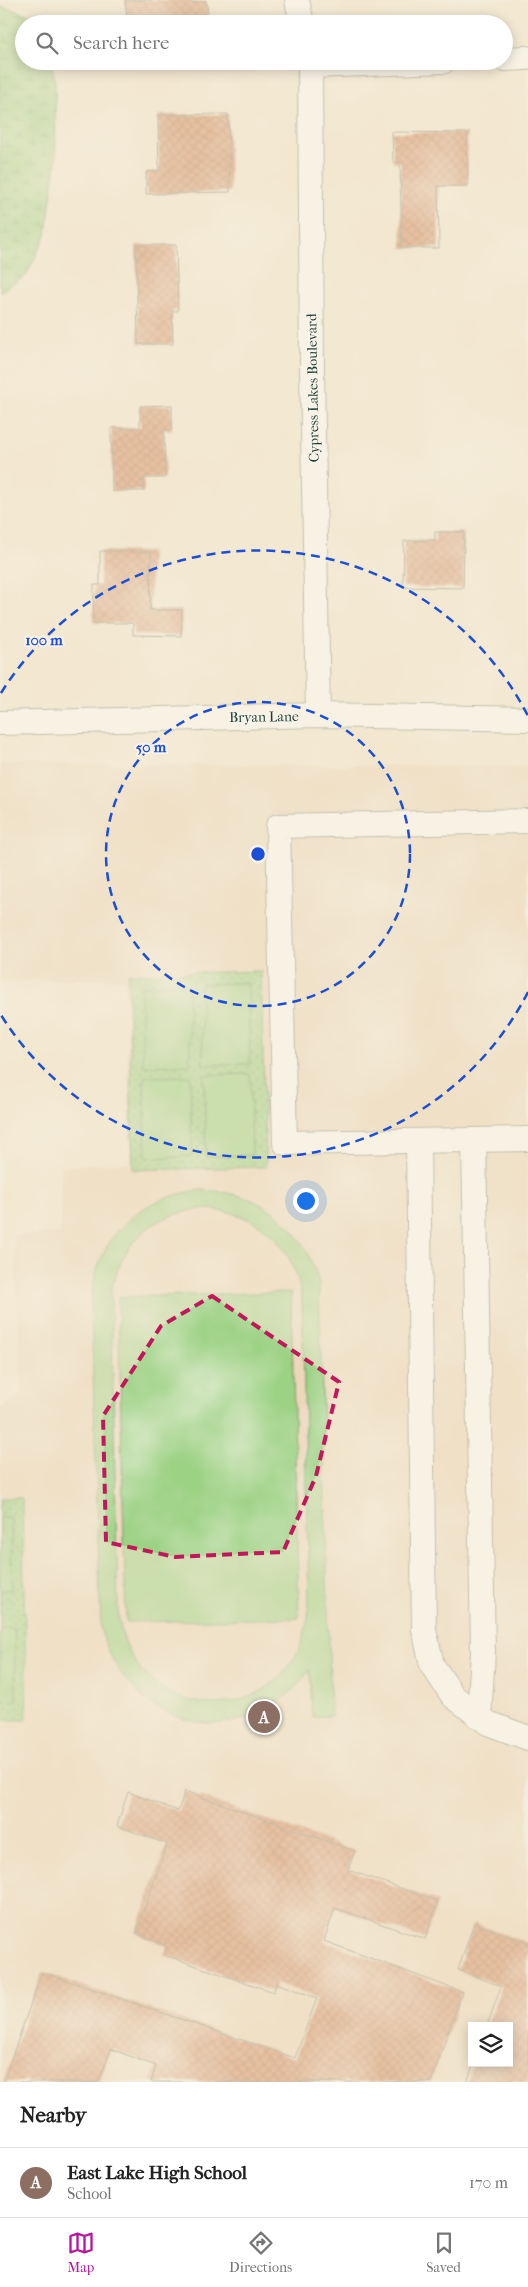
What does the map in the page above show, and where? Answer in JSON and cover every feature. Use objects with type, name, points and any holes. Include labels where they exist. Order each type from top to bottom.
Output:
[{"type":"street","points":[[297,0],[300,15]]},
{"type":"street","name":"Cypress Lakes Boulevard","points":[[311,70],[312,370],[318,715]]},
{"type":"street","name":"Bryan Lane","points":[[0,724],[318,715],[528,719]]},
{"type":"street","points":[[528,821],[278,826],[285,1143],[528,1139]]},
{"type":"street","points":[[474,1140],[483,1652],[479,1716]]},
{"type":"street","points":[[418,1141],[424,1629],[432,1666],[453,1696],[488,1723],[528,1738]]},
{"type":"highlighted area","points":[[212,1296],[339,1382],[316,1476],[283,1552],[175,1557],[106,1542],[103,1416],[161,1326]]},
{"type":"shaded area","points":[[0,764],[528,766],[528,2082],[0,2082],[0,1409],[21,1395],[14,1235],[61,1233],[61,1166],[131,1163],[125,979],[0,981]]},
{"type":"green space","points":[[0,6],[30,15],[15,15],[15,70],[53,70],[55,81],[56,163],[46,235],[26,276],[0,292]]},
{"type":"green space","points":[[261,971],[266,1167],[133,1170],[128,974]]},
{"type":"green space","points":[[248,983],[250,1064],[203,1065],[201,984]]},
{"type":"green space","points":[[188,985],[190,1065],[143,1066],[141,986]]},
{"type":"green space","points":[[250,1074],[252,1155],[206,1156],[204,1075]]},
{"type":"green space","points":[[190,1076],[192,1156],[146,1158],[144,1077]]},
{"type":"green space","points":[[202,1190],[224,1192],[244,1197],[262,1205],[291,1228],[303,1244],[319,1283],[331,1716],[312,1717],[310,1670],[284,1698],[255,1715],[224,1723],[192,1721],[163,1711],[137,1692],[115,1665],[101,1630],[91,1307],[94,1283],[100,1261],[110,1242],[123,1226],[138,1212],[178,1194]],"holes":[[[203,1209],[223,1211],[242,1216],[258,1224],[271,1235],[283,1248],[292,1263],[298,1281],[302,1301],[309,1606],[299,1648],[278,1678],[249,1697],[216,1704],[182,1699],[152,1681],[130,1652],[118,1611],[111,1292],[116,1274],[131,1245],[154,1224],[185,1212]]]},
{"type":"green space","points":[[291,1292],[299,1618],[126,1622],[118,1297]]},
{"type":"green space","points":[[0,1498],[22,1498],[27,1720],[0,1720]]},
{"type":"green space","points":[[0,1517],[11,1517],[12,1590],[0,1590]]},
{"type":"green space","points":[[0,1628],[14,1628],[16,1700],[0,1701]]},
{"type":"building","points":[[125,0],[191,0],[191,3],[206,1],[208,15],[127,15]]},
{"type":"building","points":[[228,114],[230,192],[146,194],[146,172],[159,171],[158,115]]},
{"type":"building","points":[[392,132],[467,133],[468,186],[438,186],[439,248],[402,248],[400,162],[393,162]]},
{"type":"building","points":[[136,245],[176,245],[178,311],[172,311],[173,344],[138,344]]},
{"type":"building","points":[[172,405],[172,430],[164,430],[165,478],[144,478],[144,491],[112,491],[111,428],[140,428],[140,406]]},
{"type":"building","points":[[435,532],[464,532],[463,588],[403,587],[404,541],[435,540]]},
{"type":"building","points":[[100,551],[151,552],[150,610],[182,610],[181,636],[133,635],[133,623],[93,623],[94,585],[100,585]]},
{"type":"building","points":[[185,1791],[355,1851],[348,1870],[438,1901],[425,1939],[335,1908],[324,1941],[462,1992],[431,2082],[151,2082],[156,2066],[111,2049],[99,2082],[3,2082],[42,1972],[295,2058],[317,1998],[276,1983],[274,1992],[164,1955],[167,1946],[136,1933],[167,1844],[117,1826],[128,1792],[178,1811]]},
{"type":"building","points":[[474,1923],[528,1943],[528,2082],[467,2082],[473,2067],[513,2067],[513,2022],[488,2022],[501,1986],[458,1970]]},
{"type":"place","name":"East Lake High School","points":[[264,1717]]}]
